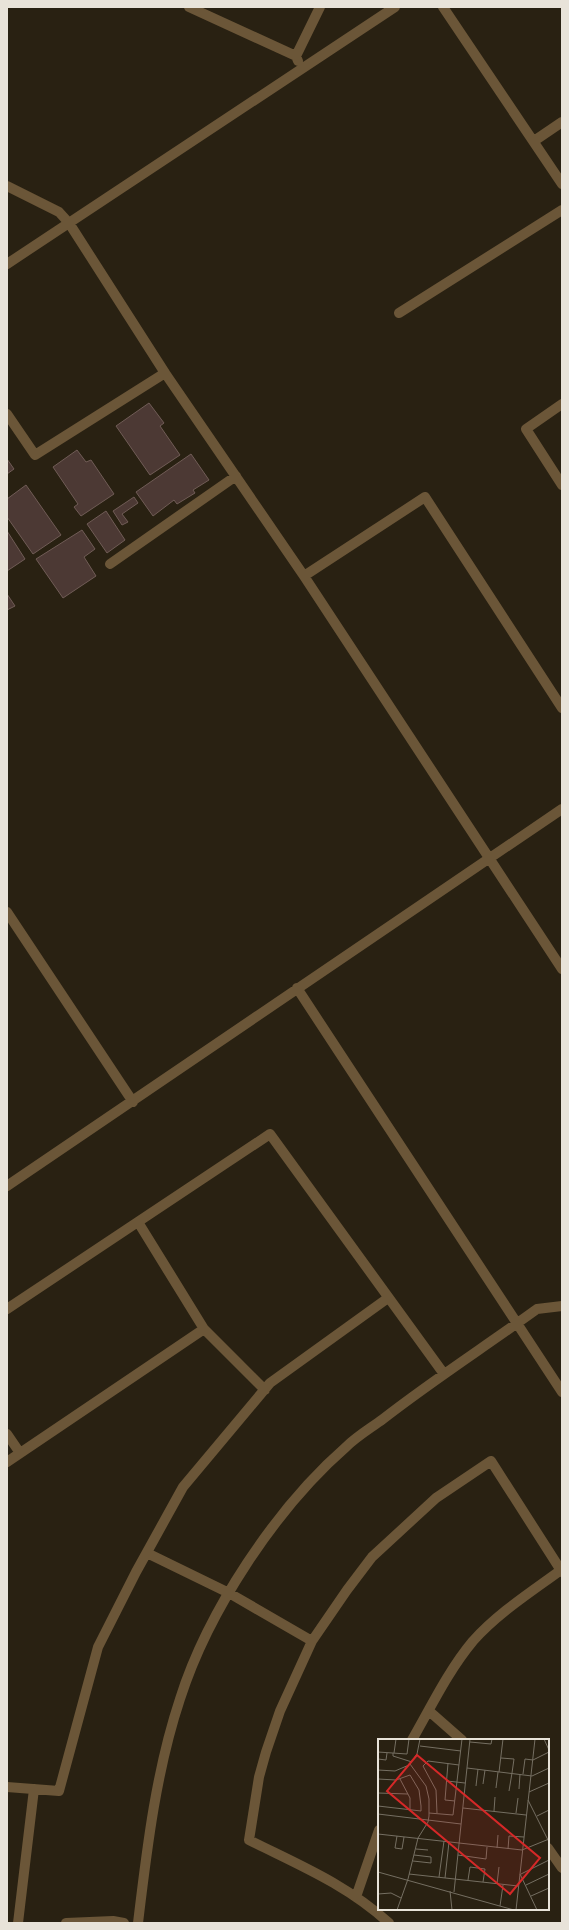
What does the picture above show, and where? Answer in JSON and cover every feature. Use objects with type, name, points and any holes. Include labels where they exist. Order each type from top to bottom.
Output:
[{"type":"street","points":[[189,7],[296,56],[302,69]]},
{"type":"street","points":[[296,56],[320,7]]},
{"type":"street","points":[[7,264],[395,7]]},
{"type":"street","points":[[442,7],[562,184]]},
{"type":"street","points":[[534,141],[562,122]]},
{"type":"street","points":[[7,186],[59,212],[69,223],[165,373],[304,576],[488,858],[559,957],[562,969]]},
{"type":"street","points":[[399,313],[562,210]]},
{"type":"street","points":[[7,414],[35,455],[165,373]]},
{"type":"street","points":[[562,404],[526,429],[562,485]]},
{"type":"street","points":[[110,564],[236,476]]},
{"type":"street","points":[[304,576],[425,497],[562,708]]},
{"type":"street","points":[[7,1186],[133,1102],[297,988],[562,809]]},
{"type":"street","points":[[7,912],[133,1102]]},
{"type":"street","points":[[297,988],[562,1392]]},
{"type":"street","points":[[7,1308],[270,1134],[444,1374]]},
{"type":"street","points":[[138,1222],[204,1329],[265,1390]]},
{"type":"street","points":[[7,1787],[59,1791],[98,1647],[183,1486],[270,1383],[388,1298]]},
{"type":"street","points":[[138,1923],[146,1858],[159,1785],[180,1699],[199,1650],[229,1594],[255,1553],[283,1513],[316,1475],[346,1446],[444,1374],[537,1309],[562,1306]]},
{"type":"street","points":[[7,1462],[204,1329]]},
{"type":"street","points":[[7,1434],[20,1453]]},
{"type":"street","points":[[389,1923],[356,1897],[320,1874],[249,1840],[259,1777],[280,1711],[312,1641],[347,1590],[372,1557],[400,1530],[436,1498],[491,1461],[562,1571],[501,1615],[474,1641],[454,1668],[413,1739]]},
{"type":"street","points":[[147,1553],[229,1594],[312,1641]]},
{"type":"street","points":[[429,1711],[461,1739]]},
{"type":"street","points":[[18,1923],[34,1789]]},
{"type":"street","points":[[356,1897],[378,1833]]},
{"type":"street","points":[[549,1849],[562,1868]]},
{"type":"street","points":[[66,1923],[124,1923]]},
{"type":"building","points":[[149,403],[164,423],[160,426],[180,455],[150,475],[116,426]]},
{"type":"building","points":[[77,450],[86,462],[91,460],[114,494],[81,516],[74,507],[78,504],[53,467]]},
{"type":"building","points":[[191,454],[209,480],[193,490],[195,493],[177,504],[174,500],[153,516],[136,492]]},
{"type":"building","points":[[7,459],[14,469],[7,474]]},
{"type":"building","points":[[26,485],[61,535],[33,554],[7,517],[7,499]]},
{"type":"building","points":[[134,497],[138,503],[122,514],[128,522],[122,525],[113,511]]},
{"type":"building","points":[[106,511],[125,540],[107,553],[87,524]]},
{"type":"building","points":[[82,530],[95,549],[84,557],[96,576],[63,598],[36,559]]},
{"type":"building","points":[[7,531],[25,559],[7,571]]},
{"type":"building","points":[[7,594],[15,606],[7,610]]}]
